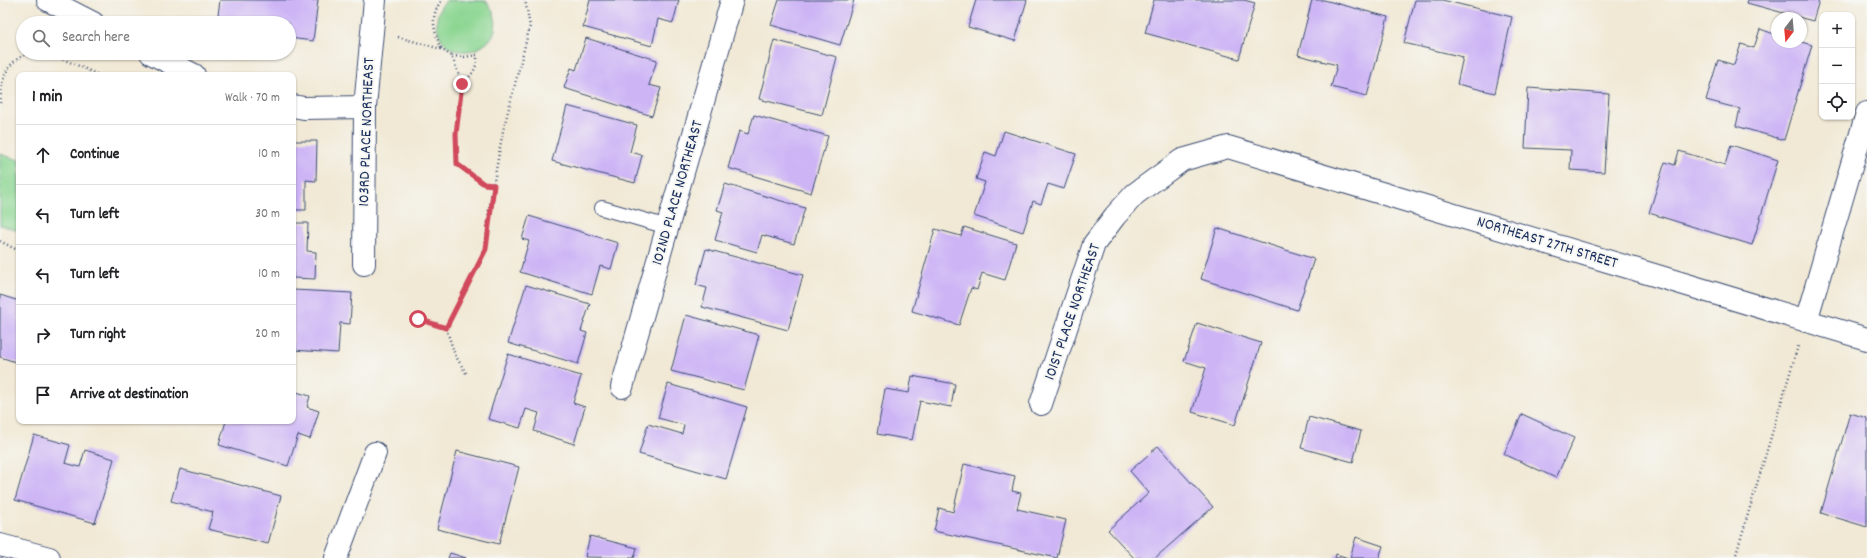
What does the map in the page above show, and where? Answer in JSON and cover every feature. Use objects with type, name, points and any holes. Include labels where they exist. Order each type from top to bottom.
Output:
[{"type":"street","points":[[48,0],[79,16]]},
{"type":"street","name":"103RD PLACE NORTHEAST","points":[[364,264],[365,107],[375,0]]},
{"type":"street","name":"102ND PLACE NORTHEAST","points":[[622,387],[732,0]]},
{"type":"street","points":[[165,60],[188,72]]},
{"type":"street","points":[[296,107],[304,108],[365,107]]},
{"type":"street","points":[[1806,321],[1867,113]]},
{"type":"street","name":"NORTHEAST 27TH STREET","points":[[1228,148],[1867,339]]},
{"type":"street","name":"101ST PLACE NORTHEAST","points":[[1041,404],[1094,244],[1115,216],[1135,194],[1182,160],[1228,148]]},
{"type":"street","points":[[336,558],[375,453]]},
{"type":"street","points":[[0,545],[49,558]]},
{"type":"lane","points":[[602,208],[668,227]]},
{"type":"path","points":[[441,48],[433,29],[434,14],[442,0]]},
{"type":"path","points":[[466,373],[455,355],[446,328],[486,249],[494,185],[503,131],[530,26],[525,0]]},
{"type":"path","points":[[398,37],[441,48],[452,56],[464,57],[477,55],[477,61],[473,74],[462,84]]},
{"type":"path","points":[[452,56],[462,84],[456,134],[457,164],[484,184],[494,185]]},
{"type":"path","points":[[0,103],[3,81],[13,63],[18,60]]},
{"type":"path","points":[[60,60],[91,72]]},
{"type":"path","points":[[0,241],[16,249]]},
{"type":"path","points":[[418,319],[446,328]]},
{"type":"path","points":[[1735,558],[1806,321]]},
{"type":"green space","points":[[447,0],[486,1],[495,17],[495,31],[488,42],[477,49],[464,51],[452,49],[442,40],[437,25],[437,18],[440,8]]},
{"type":"green space","points":[[0,154],[16,159],[16,230],[0,225]]},
{"type":"building","points":[[220,0],[318,0],[313,41],[296,39],[296,16],[218,16]]},
{"type":"building","points":[[590,0],[679,0],[673,23],[658,19],[652,46],[583,27]]},
{"type":"building","points":[[779,0],[854,0],[840,45],[771,25]]},
{"type":"building","points":[[976,0],[1027,0],[1015,41],[968,27]]},
{"type":"building","points":[[1154,0],[1244,0],[1255,3],[1239,59],[1145,33]]},
{"type":"building","points":[[1312,0],[1324,0],[1388,17],[1367,96],[1331,87],[1337,65],[1298,55]]},
{"type":"building","points":[[1415,0],[1442,0],[1512,17],[1495,93],[1457,84],[1463,57],[1404,43]]},
{"type":"building","points":[[1748,0],[1819,0],[1813,21],[1807,19],[1807,12],[1780,12],[1747,3]]},
{"type":"building","points":[[1760,29],[1771,33],[1771,48],[1807,48],[1807,44],[1812,45],[1784,140],[1736,126],[1740,109],[1706,100],[1718,60],[1734,65],[1741,44],[1754,48]]},
{"type":"building","points":[[586,38],[657,60],[649,85],[661,88],[652,116],[564,88],[571,68],[576,70]]},
{"type":"building","points":[[774,40],[837,57],[822,115],[759,99]]},
{"type":"building","points":[[1528,88],[1609,94],[1604,172],[1570,170],[1571,150],[1525,148]]},
{"type":"building","points":[[567,106],[637,125],[630,152],[642,155],[635,183],[552,161]]},
{"type":"building","points":[[754,115],[828,136],[811,193],[728,168],[739,131],[748,134]]},
{"type":"building","points":[[1004,131],[1076,154],[1064,189],[1048,184],[1041,204],[1033,201],[1023,232],[974,216],[985,182],[976,179],[985,152],[996,156]]},
{"type":"building","points":[[296,141],[317,141],[316,181],[306,180],[306,210],[296,210]]},
{"type":"building","points":[[1731,145],[1778,160],[1752,245],[1649,213],[1665,162],[1675,165],[1679,151],[1725,165]]},
{"type":"building","points":[[725,184],[805,208],[794,244],[762,235],[757,252],[715,240],[723,212],[717,210]]},
{"type":"building","points":[[529,216],[618,243],[611,269],[600,266],[592,294],[520,272],[529,241],[522,239]]},
{"type":"building","points":[[296,223],[308,223],[307,251],[316,252],[315,279],[296,278]]},
{"type":"building","points":[[964,227],[1016,243],[1005,280],[982,273],[977,290],[971,288],[959,325],[912,311],[935,229],[961,236]]},
{"type":"building","points":[[1217,228],[1314,259],[1297,310],[1201,279]]},
{"type":"building","points":[[706,249],[803,275],[788,330],[702,307],[707,288],[696,285]]},
{"type":"building","points":[[526,285],[590,304],[581,331],[587,333],[578,364],[508,343]]},
{"type":"building","points":[[296,290],[352,293],[350,324],[340,323],[338,353],[296,350]]},
{"type":"building","points":[[0,295],[16,300],[16,362],[0,357]]},
{"type":"building","points":[[686,315],[759,335],[744,390],[671,371]]},
{"type":"building","points":[[1197,323],[1261,343],[1235,425],[1192,412],[1206,368],[1184,361]]},
{"type":"building","points":[[508,354],[581,376],[573,403],[585,407],[574,444],[534,431],[539,413],[526,409],[520,428],[488,419]]},
{"type":"building","points":[[912,376],[955,384],[951,407],[920,401],[912,440],[877,434],[885,389],[909,393]]},
{"type":"building","points":[[668,384],[747,407],[726,479],[639,454],[648,424],[682,434],[684,425],[658,418]]},
{"type":"building","points":[[296,392],[310,396],[307,407],[319,411],[310,439],[298,435],[288,466],[219,445],[225,424],[296,424]]},
{"type":"building","points":[[1850,413],[1867,418],[1867,527],[1821,513]]},
{"type":"building","points":[[1522,414],[1574,438],[1556,478],[1504,454]]},
{"type":"building","points":[[1309,417],[1361,431],[1353,462],[1301,448]]},
{"type":"building","points":[[34,435],[70,445],[65,463],[80,467],[85,450],[114,459],[95,523],[15,500]]},
{"type":"building","points":[[1158,446],[1213,507],[1155,558],[1134,558],[1108,530],[1149,493],[1130,471]]},
{"type":"building","points":[[457,451],[519,467],[499,544],[437,529]]},
{"type":"building","points":[[964,464],[1015,476],[1012,491],[1021,493],[1017,509],[1066,520],[1057,558],[934,531],[939,508],[953,512]]},
{"type":"building","points":[[180,469],[281,496],[268,544],[208,529],[213,512],[171,501]]},
{"type":"building","points":[[590,536],[637,548],[634,558],[585,557]]},
{"type":"building","points":[[1356,537],[1383,546],[1379,558],[1350,558]]},
{"type":"building","points":[[450,553],[466,558],[448,558]]},
{"type":"building","points":[[1336,554],[1348,558],[1335,558]]},
{"type":"route","points":[[418,319],[446,328],[486,249],[494,185],[484,184],[457,164],[456,134],[462,84]]}]
